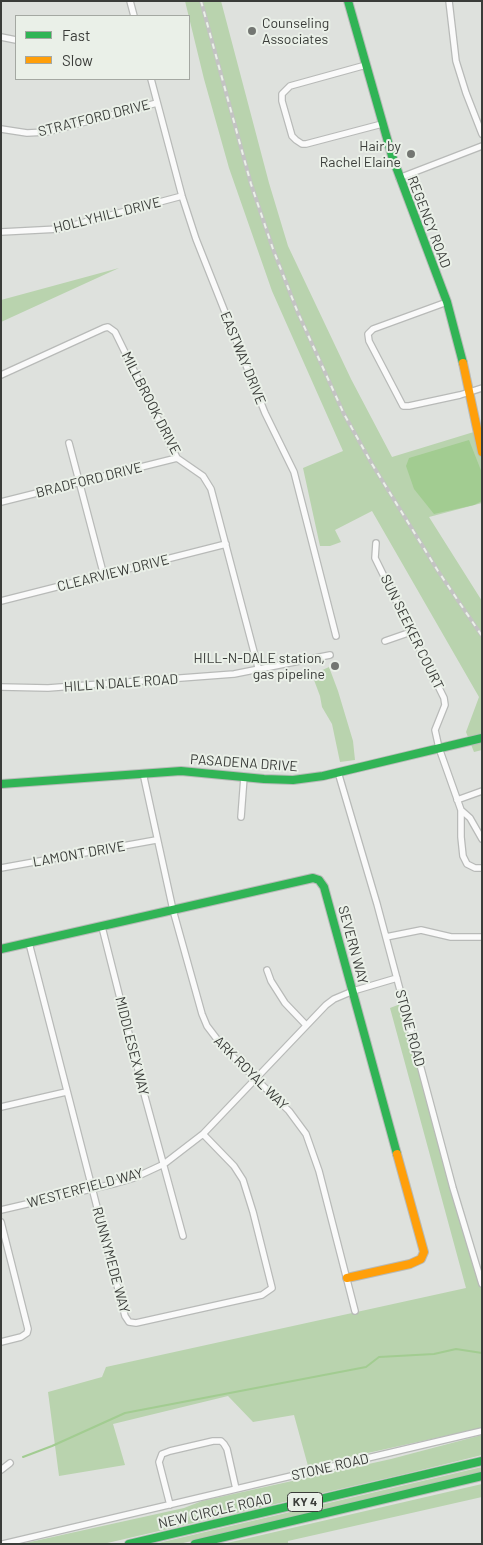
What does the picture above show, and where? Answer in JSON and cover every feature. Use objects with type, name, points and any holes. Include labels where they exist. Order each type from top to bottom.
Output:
[{"type":"main road","name":"REGENCY ROAD","points":[[348,1],[399,178],[447,302],[458,342],[482,452]]},
{"type":"main road","name":"PASADENA DRIVE","points":[[1,784],[181,771],[293,780],[338,772],[482,738]]},
{"type":"main road","name":"SEVERN WAY","points":[[1,949],[313,878],[320,880],[324,887],[424,1254],[421,1259],[410,1264],[347,1278]]},
{"type":"main road","name":"NEW CIRCLE ROAD","points":[[129,1544],[482,1461]]},
{"type":"main road","name":"NEW CIRCLE ROAD","points":[[195,1544],[482,1476]]},
{"type":"street","points":[[130,1],[134,15]]},
{"type":"street","points":[[449,1],[456,61],[482,134]]},
{"type":"street","points":[[1,37],[15,40]]},
{"type":"street","points":[[366,65],[290,86],[282,94],[282,101],[292,136],[302,144],[382,124]]},
{"type":"street","name":"EASTWAY DRIVE","points":[[150,80],[182,196],[197,241],[258,395],[294,472],[336,636]]},
{"type":"street","name":"STRATFORD DRIVE","points":[[1,129],[27,133],[47,132],[157,103]]},
{"type":"street","points":[[399,178],[482,146]]},
{"type":"street","name":"HOLLYHILL DRIVE","points":[[1,232],[59,230],[182,196]]},
{"type":"street","points":[[447,302],[373,329],[369,332],[368,337],[403,406],[469,393],[482,388]]},
{"type":"street","name":"MILLBROOK DRIVE","points":[[1,375],[104,328],[108,327],[115,332],[177,458],[196,470],[207,481],[214,500],[259,671]]},
{"type":"street","points":[[69,443],[104,576]]},
{"type":"street","name":"BRADFORD DRIVE","points":[[1,502],[177,458]]},
{"type":"street","name":"SUN SEEKER COURT","points":[[376,543],[375,558],[444,698],[446,705],[435,730],[439,748],[461,810]]},
{"type":"street","name":"CLEARVIEW DRIVE","points":[[1,601],[226,544]]},
{"type":"street","points":[[385,641],[411,632]]},
{"type":"street","name":"HILL N DALE ROAD","points":[[1,687],[48,688],[215,676],[259,671],[330,656]]},
{"type":"street","name":"STONE ROAD","points":[[338,772],[386,937],[453,1188],[482,1284]]},
{"type":"street","name":"ARK ROYAL WAY","points":[[143,773],[156,840],[197,1002],[207,1026],[224,1047],[297,1120],[310,1141],[320,1171],[355,1311]]},
{"type":"street","points":[[241,817],[244,777]]},
{"type":"street","points":[[457,800],[482,791]]},
{"type":"street","points":[[461,810],[470,818],[482,839]]},
{"type":"street","points":[[461,810],[463,856],[468,864],[475,868],[482,868]]},
{"type":"street","name":"LAMONT DRIVE","points":[[1,868],[156,840]]},
{"type":"street","name":"MIDDLESEX WAY","points":[[102,927],[182,1236]]},
{"type":"street","points":[[386,937],[421,930],[451,937],[482,937]]},
{"type":"street","name":"RUNNYMEDE WAY","points":[[28,943],[125,1316],[129,1322],[136,1323],[262,1296],[272,1288],[247,1191],[234,1166],[203,1134]]},
{"type":"street","points":[[266,970],[285,1003],[306,1025]]},
{"type":"street","name":"WESTERFIELD WAY","points":[[1,1210],[134,1178],[164,1164],[203,1134],[330,1001],[352,991],[397,978]]},
{"type":"street","points":[[1,1107],[66,1092]]},
{"type":"street","points":[[1,1222],[28,1329],[27,1333],[21,1337],[1,1342]]},
{"type":"street","name":"STONE ROAD","points":[[2,1544],[482,1431]]},
{"type":"street","points":[[170,1505],[159,1462],[160,1457],[165,1453],[196,1445],[218,1440],[223,1442],[227,1449],[236,1489]]},
{"type":"street","points":[[1,1470],[10,1463]]},
{"type":"shaded area","points":[[185,1],[221,1],[269,183],[288,246],[351,379],[392,457],[477,431],[482,452],[482,503],[429,517],[482,601],[482,750],[474,752],[466,732],[479,697],[372,511],[335,530],[341,542],[330,546],[320,546],[303,468],[343,451],[272,291],[229,168],[204,79],[190,15]]},
{"type":"shaded area","points":[[119,268],[1,322],[1,300]]},
{"type":"shaded area","points":[[469,440],[482,473],[482,501],[474,505],[434,514],[414,489],[406,466],[409,458]]},
{"type":"shaded area","points":[[329,667],[353,741],[355,760],[340,762],[332,724],[322,707],[314,680],[316,673]]},
{"type":"shaded area","points":[[403,1003],[482,1284],[482,1428],[308,1466],[294,1415],[253,1422],[228,1396],[113,1424],[125,1465],[59,1476],[48,1392],[102,1377],[106,1367],[466,1288],[390,1008]]},
{"type":"shaded area","points":[[482,1435],[482,1455],[405,1474],[103,1544],[21,1544],[184,1508],[202,1501],[391,1459]]},
{"type":"shaded area","points":[[482,1467],[482,1473],[459,1479],[179,1544],[154,1544]]},
{"type":"shaded area","points":[[482,1484],[482,1497],[288,1541],[288,1544],[223,1544]]},
{"type":"waterway","points":[[23,1457],[125,1413],[366,1367],[379,1357],[434,1354],[456,1349],[482,1353]]},
{"type":"railway","points":[[201,1],[251,184],[273,249],[298,313],[344,414],[372,464],[438,571],[482,636]]},
{"type":"traffic: fast","points":[[348,1],[392,156],[447,302],[463,363]]},
{"type":"traffic: fast","points":[[1,784],[181,771],[293,780],[323,776],[482,738]]},
{"type":"traffic: fast","points":[[1,949],[313,878],[319,880],[324,887],[397,1154]]},
{"type":"traffic: fast","points":[[129,1544],[482,1461]]},
{"type":"traffic: fast","points":[[195,1544],[482,1476]]},
{"type":"traffic: slow","points":[[463,363],[482,452]]},
{"type":"traffic: slow","points":[[347,1278],[410,1264],[421,1259],[424,1252],[397,1154]]},
{"type":"place","name":"Counseling Associates","points":[[252,31]]},
{"type":"place","name":"Hair by Rachel Elaine","points":[[411,154]]},
{"type":"place","name":"HILL-N-DALE station, gas pipeline","points":[[335,666]]}]
